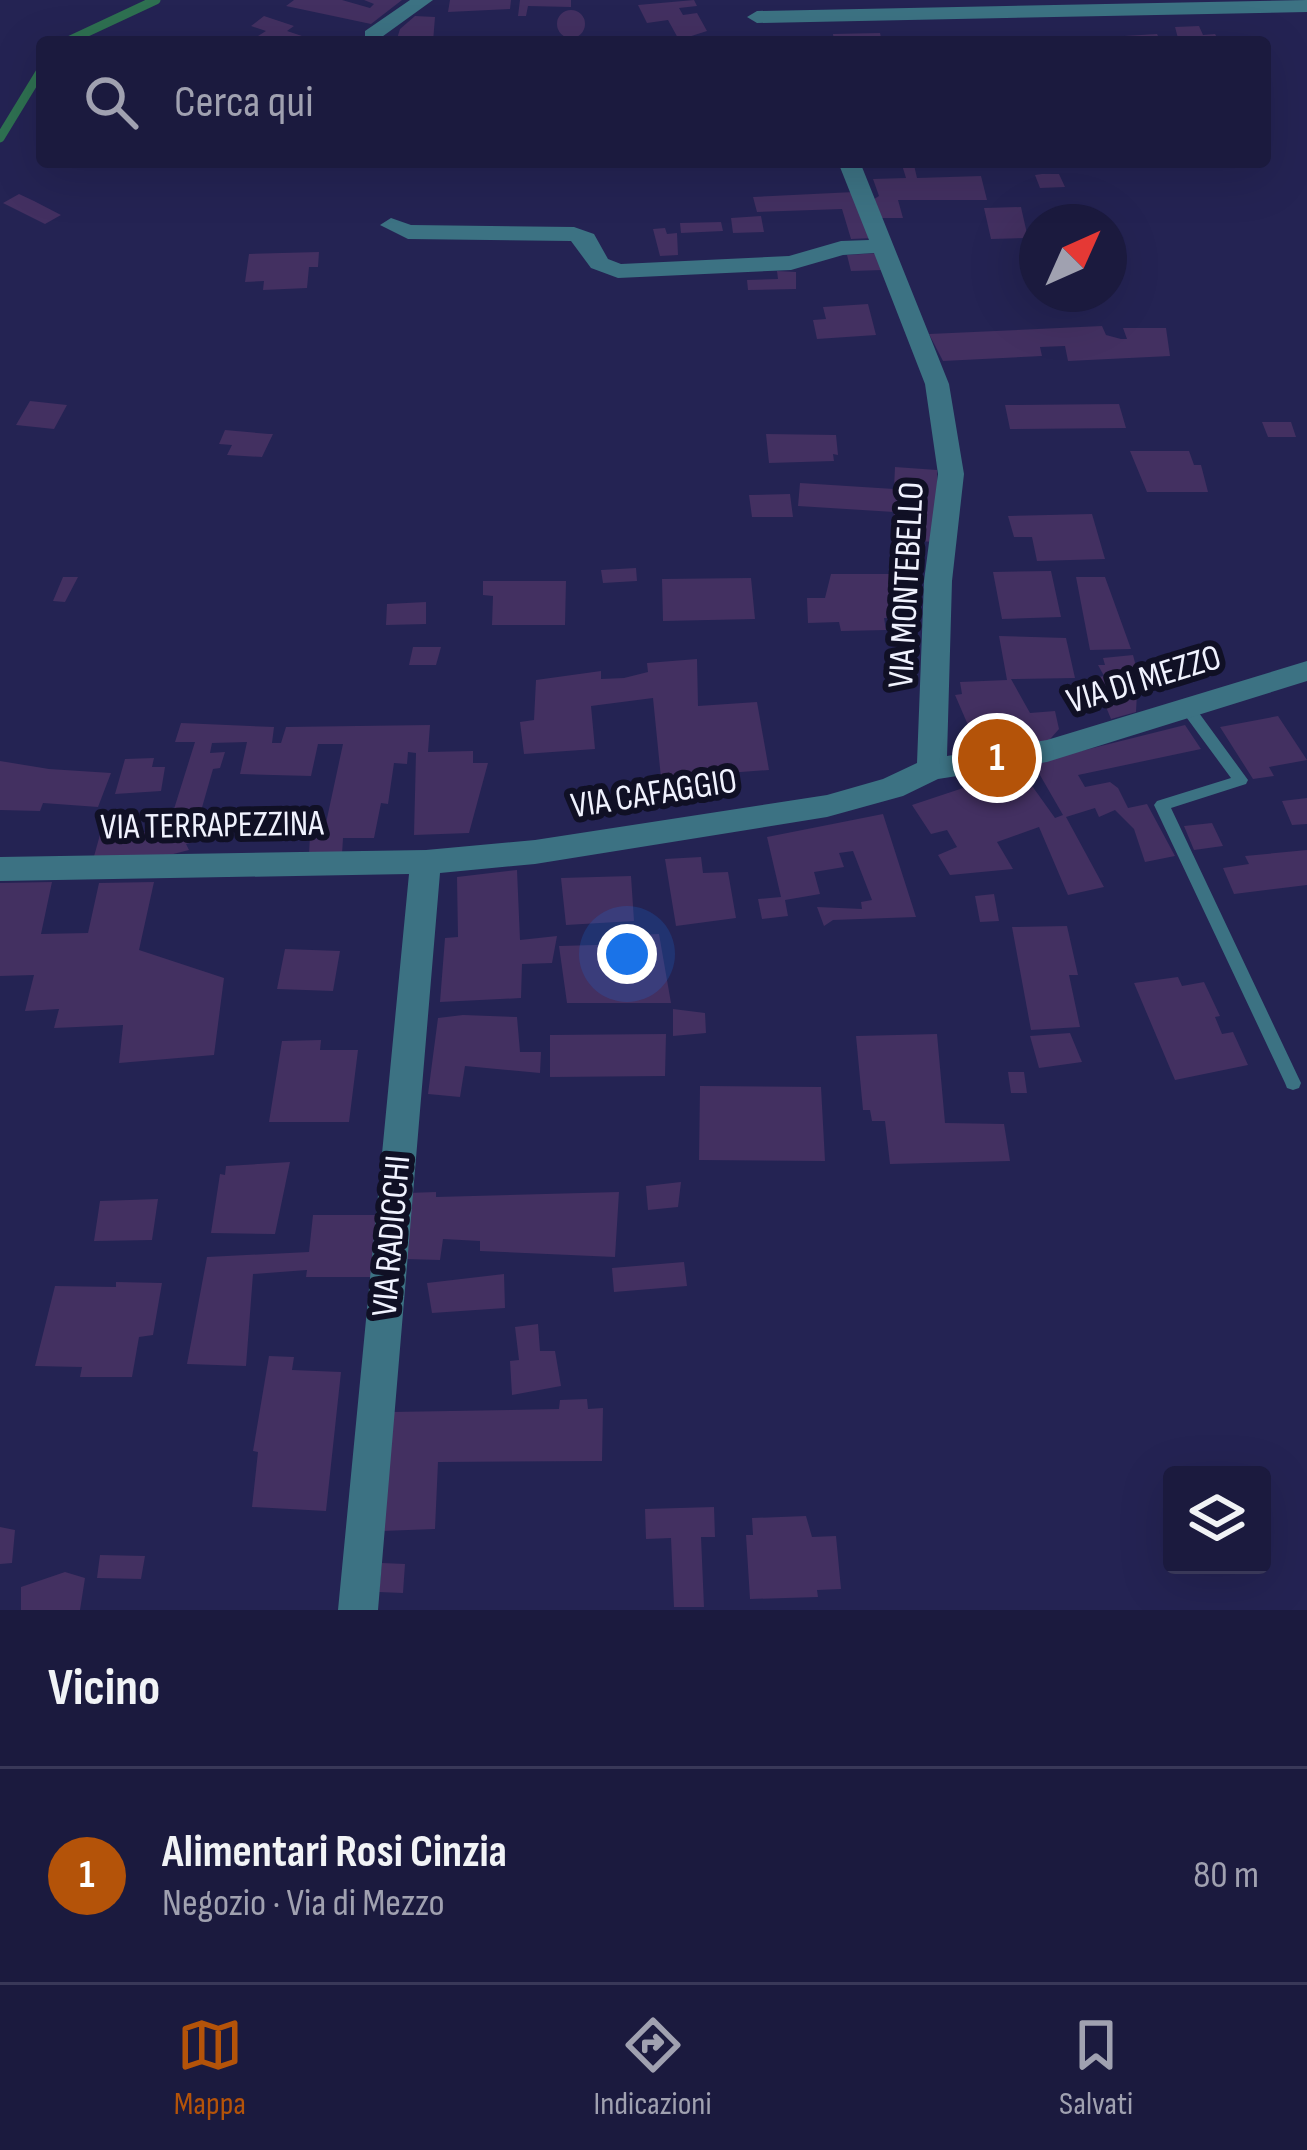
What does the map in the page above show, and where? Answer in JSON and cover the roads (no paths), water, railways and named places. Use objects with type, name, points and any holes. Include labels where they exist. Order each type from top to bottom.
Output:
[{"type":"street","points":[[372,35],[423,0]]},
{"type":"street","points":[[750,9],[1307,6]]},
{"type":"street","points":[[750,9],[770,36]]},
{"type":"street","name":"VIA MONTEBELLO","points":[[852,168],[937,385],[951,474],[938,580],[932,769]]},
{"type":"street","points":[[392,225],[408,232],[574,235],[586,239],[599,263],[618,271],[791,263],[841,248],[884,246]]},
{"type":"street","name":"VIA DI MEZZO","points":[[932,769],[1048,751],[1307,671]]},
{"type":"street","name":"VIA CAFAGGIO","points":[[426,862],[634,838],[827,806],[892,788],[932,769]]},
{"type":"street","name":"VIA TERRAPEZZINA","points":[[0,868],[426,862]]},
{"type":"street","name":"VIA RADICCHI","points":[[358,1610],[426,862]]},
{"type":"lane","points":[[1186,706],[1241,780],[1162,806],[1293,1083]]},
{"type":"waterway","points":[[79,36],[156,0]]},
{"type":"waterway","points":[[0,138],[36,79]]},
{"type":"place","name":"Alimentari Rosi Cinzia","points":[[997,758]]}]
